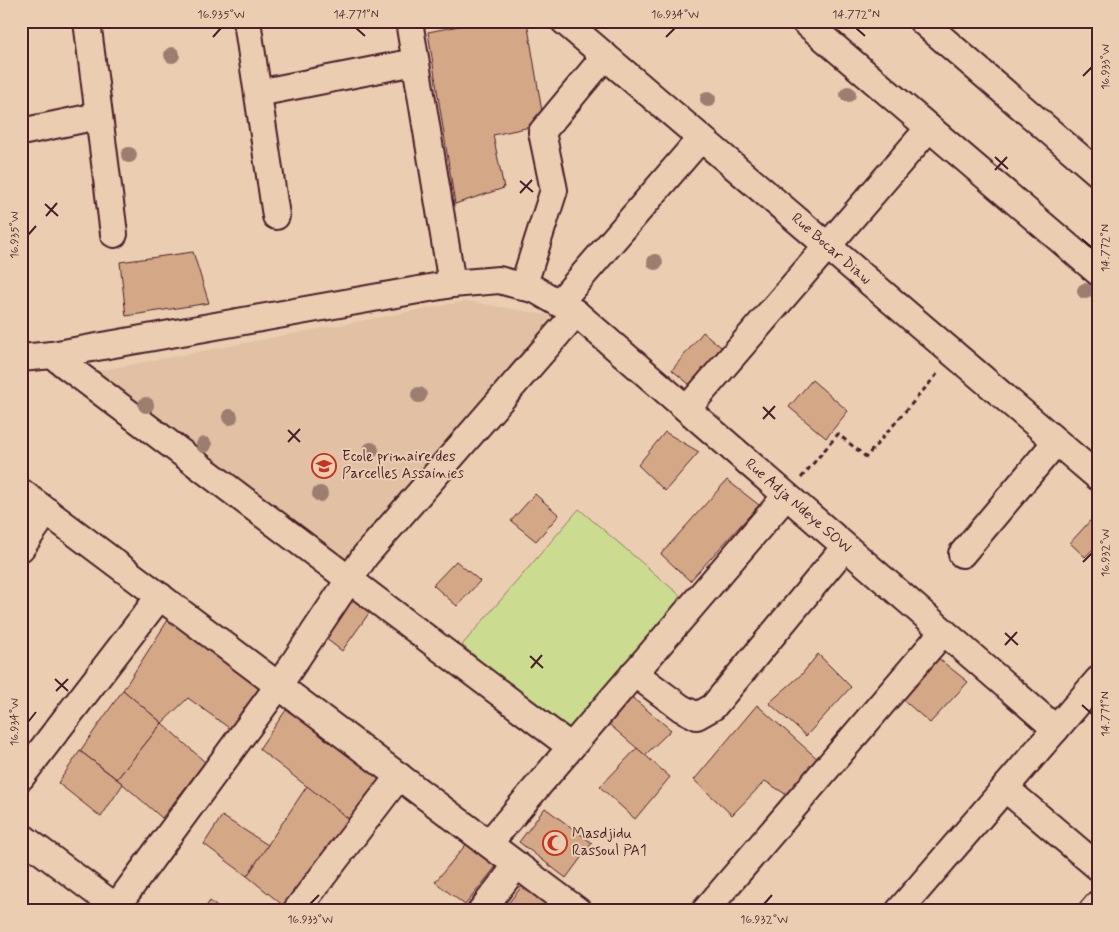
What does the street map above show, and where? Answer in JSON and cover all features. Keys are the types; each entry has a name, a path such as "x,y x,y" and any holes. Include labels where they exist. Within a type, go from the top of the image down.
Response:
{"street":[{"path":"88,21 98,116 114,234"},
{"path":"247,21 276,216"},
{"path":"409,21 452,284"},
{"name":"Rue Bocar Diaw","path":"564,21 1098,478"},
{"path":"804,21 1098,272"},
{"path":"922,21 1098,173"},
{"path":"529,288 554,190 542,132 605,56"},
{"path":"258,94 415,62"},
{"path":"21,132 98,116"},
{"path":"687,409 929,128"},
{"path":"21,836 119,909 279,685 365,556 567,308 701,138"},
{"name":"Rue Adja Ndeye SOW","path":"21,358 52,355 452,284 499,280 529,288 567,308 687,409 1056,729"},
{"path":"52,355 571,747"},
{"path":"962,554 1056,442"},
{"path":"21,492 578,911"},
{"path":"489,843 786,496"},
{"path":"21,548 47,512"},
{"path":"634,673 681,708 697,716 713,707 845,548"},
{"path":"21,777 160,596"},
{"path":"705,911 943,632"},
{"path":"900,911 1098,680"},
{"path":"296,911 399,776"},
{"path":"1005,788 1098,867"},
{"path":"481,911 517,865"},
{"path":"1092,911 1098,904"}],"path":[{"path":"786,496 838,434 866,457 954,354"}],"shaded area":[{"name":"Ecole primaire des Parcelles Assainies","path":"466,301 559,317 344,560 97,371"}],"green space":[{"path":"579,509 682,597 565,733 462,645"}],"building":[{"path":"124,21 192,21 125,28"},
{"path":"485,21 527,21 544,124 493,135 504,188 455,204 428,32"},
{"path":"193,252 209,303 126,316 120,262"},
{"path":"703,332 726,351 695,389 672,370"},
{"path":"812,380 848,411 826,438 789,407"},
{"path":"665,432 699,452 665,491 638,465"},
{"path":"727,480 759,505 690,581 661,554"},
{"path":"535,494 559,515 536,541 511,521"},
{"path":"1098,512 1098,544 1085,557 1070,543"},
{"path":"456,561 480,581 457,606 433,585"},
{"path":"354,598 372,609 342,651 325,638"},
{"path":"168,620 266,687 236,733 188,698 162,723 123,690"},
{"path":"818,654 851,687 806,736 769,703 802,674"},
{"path":"934,655 968,682 930,723 900,697"},
{"path":"123,690 162,723 117,779 80,751"},
{"path":"628,694 671,730 645,755 604,720"},
{"path":"757,705 820,761 790,797 765,781 732,815 694,780"},
{"path":"286,710 384,774 350,820 259,749"},
{"path":"162,723 205,762 162,818 117,779"},
{"path":"637,748 670,777 635,819 600,787"},
{"path":"80,751 123,784 101,817 58,783"},
{"path":"307,786 350,820 285,907 247,876"},
{"name":"Masdjidu Rassoul PA1","path":"545,808 592,843 566,878 519,842"},
{"path":"222,816 268,845 247,876 204,844"},
{"path":"468,842 498,864 465,905 435,882"},
{"path":"523,885 553,907 550,911 502,911"},
{"path":"210,901 222,911 203,911"}],"place":[{"name":"Ecole primaire des Parcelles Assainies","path":"324,466"},
{"name":"Masdjidu Rassoul PA1","path":"555,843"}]}
